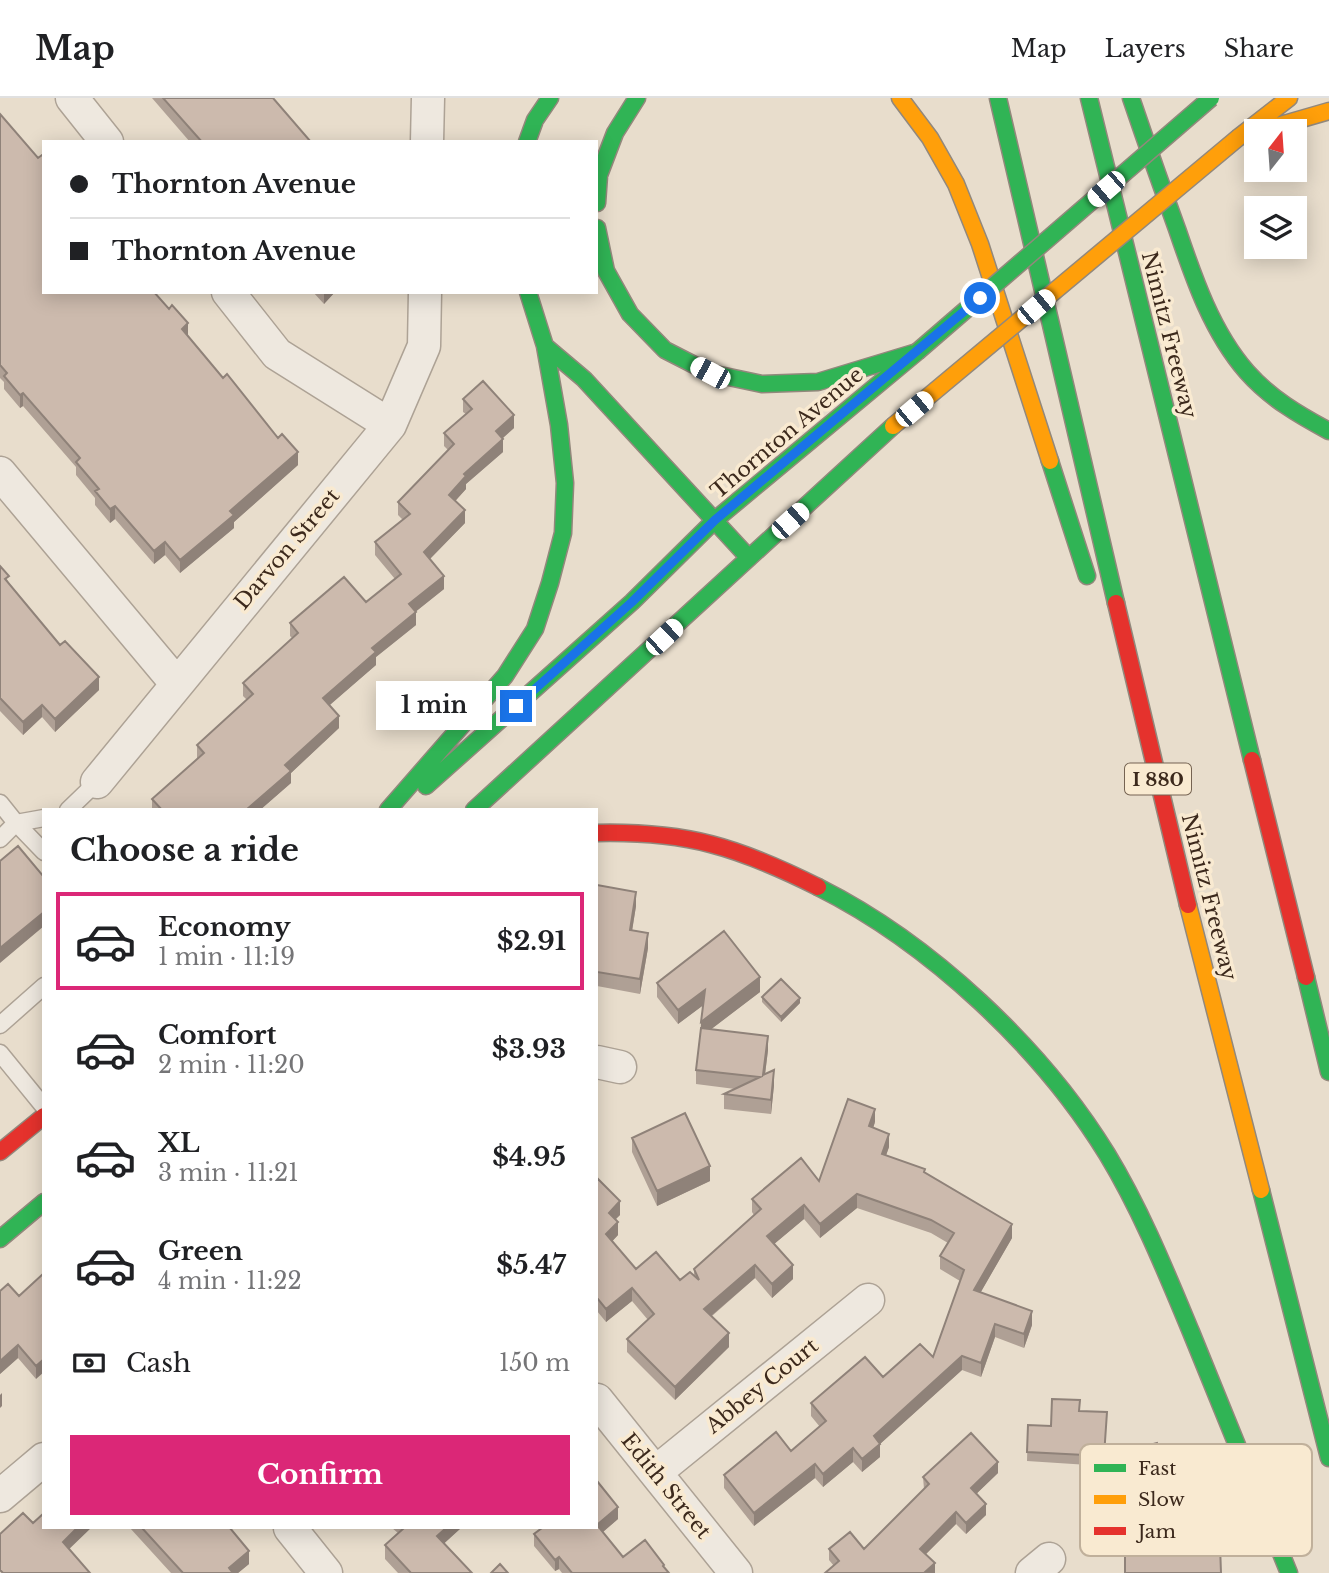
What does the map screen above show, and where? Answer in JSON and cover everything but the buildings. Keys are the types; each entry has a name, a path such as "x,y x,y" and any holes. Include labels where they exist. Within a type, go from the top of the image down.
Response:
{"main road":[{"path":"528,140 534,120 550,98"},
{"path":"598,189 599,175 615,133 638,98"},
{"path":"900,98 930,138 956,184 980,244 1093,596"},
{"name":"Nimitz Freeway","path":"998,98 1173,844 1329,1458"},
{"name":"Nimitz Freeway","path":"1089,98 1329,1072"},
{"path":"1131,98 1203,301 1225,343 1255,382 1300,418 1329,431"},
{"name":"Thornton Avenue","path":"401,808 632,602 715,520 917,352 1212,98"},
{"path":"476,808 893,426 1289,98"},
{"path":"1302,119 1329,111"},
{"path":"1240,136 1244,135"},
{"path":"598,233 606,271 630,314 665,350 710,373 762,384 818,382 917,352"},
{"path":"390,808 505,677 535,629 550,583 563,533 565,483 559,425 545,346 529,294"},
{"path":"545,346 584,379 749,558"},
{"path":"1110,648 1173,844"},
{"path":"598,833 644,832 701,841 764,860 828,890 889,927 940,965 993,1011 1040,1063 1108,1155 1146,1226 1236,1444"},
{"path":"0,1152 42,1118"},
{"path":"0,1238 42,1204"},
{"path":"1282,1556 1289,1573"}],"street":[{"path":"72,98 105,140"},
{"path":"427,140 428,98"},
{"path":"230,294 277,354 390,425"},
{"name":"Darvon Street","path":"97,782 390,425 424,346 425,294"},
{"path":"0,473 176,683"},
{"name":"Abbey Court","path":"656,1472 868,1300"},
{"name":"Edith Street","path":"598,1400 736,1573"},
{"path":"0,1496 42,1461"},
{"path":"291,1529 326,1573"}],"lane":[{"path":"70,808 97,782"},
{"path":"0,803 42,850"},
{"path":"0,839 16,823 42,818"},
{"path":"0,1024 42,988"},
{"path":"0,1053 42,1105"}],"traffic: fast":[{"path":"528,140 535,120 550,98"},
{"path":"598,189 599,175 615,133 637,98"},
{"path":"998,98 1116,603"},
{"path":"1089,98 1252,760"},
{"path":"1131,98 1197,286 1224,340 1247,372 1265,390 1329,431"},
{"path":"917,352 1211,98"},
{"path":"598,233 606,271 630,314 665,350 710,373 762,384 818,382 917,352"},
{"path":"390,808 505,676 535,629 550,583 563,533 565,483 559,425 545,346 529,294"},
{"path":"545,346 584,379 749,558"},
{"path":"426,786 632,602 715,520 917,352"},
{"path":"476,808 893,426"},
{"path":"1050,461 1087,576"},
{"path":"818,887 860,910 942,968 1017,1038 1081,1114 1131,1197 1191,1332 1237,1444"},
{"path":"1306,977 1329,1072"},
{"path":"1261,1190 1329,1458"},
{"path":"0,1239 42,1204"},
{"path":"1282,1556 1289,1573"}],"traffic: slow":[{"path":"900,98 930,138 956,184 980,244 1050,461"},
{"path":"1239,137 1289,98"},
{"path":"1301,119 1329,111"},
{"path":"893,426 1239,137"},
{"path":"1188,905 1261,1190"}],"traffic: jam":[{"path":"1116,603 1188,905"},
{"path":"1252,760 1306,977"},
{"path":"598,833 658,835 711,844 762,861 818,887"},
{"path":"0,1152 42,1118"}],"route":[{"path":"516,706 632,602 715,520 980,298"}]}
